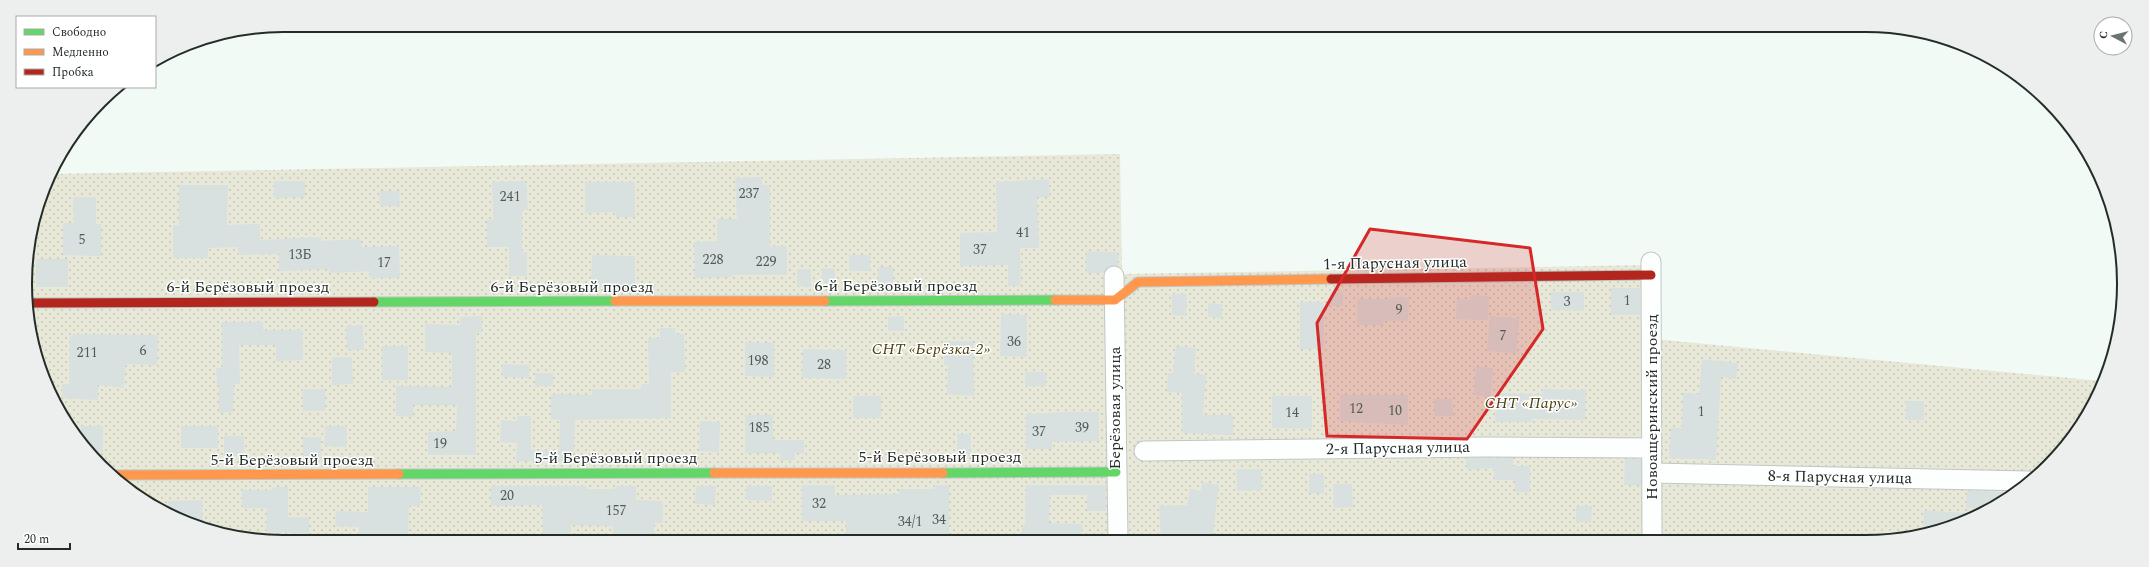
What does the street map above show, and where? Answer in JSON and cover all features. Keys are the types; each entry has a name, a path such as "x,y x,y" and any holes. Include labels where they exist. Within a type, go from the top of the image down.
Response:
{"street":[{"name":"1-я Парусная улица","path":"1115,300 1138,282 1651,268"},
{"name":"Новоащеринский проезд","path":"1651,268 1652,535"},
{"name":"Берёзовая улица","path":"1114,276 1118,535"},
{"name":"6-й Берёзовый проезд","path":"33,303 1115,300"},
{"name":"2-я Парусная улица","path":"1144,451 1479,447 1652,448"},
{"name":"5-й Берёзовый проезд","path":"120,475 1116,472"},
{"name":"8-я Парусная улица","path":"1652,473 2022,481"}],"highlighted area":[{"path":"1370,229 1530,248 1543,329 1467,439 1327,436 1317,323"}],"green space":[{"name":"СНТ «Берёзка-2»","path":"1120,154 1122,274 1651,265 1653,339 2098,381 2075,423 2065,437 2031,473 2019,483 2005,493 1962,516 1931,526 1898,533 1866,535 284,535 251,533 218,526 187,516 144,493 130,483 94,449 84,437 58,395 45,364 37,333 34,316 32,284 34,251 37,234 45,203 57,174"}],"building":[{"path":"762,177 762,185 770,185 770,246 787,246 787,275 732,275 732,277 695,278 694,242 717,241 717,219 737,219 735,178"},
{"path":"1049,179 1050,197 1037,197 1039,248 1020,248 1021,286 1008,286 1008,265 960,266 960,233 997,232 996,182"},
{"path":"274,181 305,181 305,197 274,198"},
{"path":"526,181 528,210 522,210 522,252 527,252 527,276 509,276 509,247 487,247 487,220 493,220 492,182"},
{"path":"585,182 635,182 635,217 616,217 616,212 585,213"},
{"path":"179,185 228,185 227,225 260,224 260,240 321,237 321,241 361,239 362,247 399,246 400,278 370,278 370,271 329,273 329,269 279,271 279,254 238,255 238,247 208,248 208,258 173,258 173,225 179,225"},
{"path":"379,191 399,191 400,206 380,206"},
{"path":"73,197 96,197 96,224 101,224 101,256 63,255 63,223 74,223"},
{"path":"1086,251 1118,252 1118,266 1109,266 1104,273 1086,273"},
{"path":"592,255 635,256 635,288 591,287"},
{"path":"849,255 870,255 870,271 849,271"},
{"path":"36,259 68,259 68,287 36,287"},
{"path":"878,267 893,267 893,287 878,287"},
{"path":"822,268 835,269 835,282 821,282"},
{"path":"797,269 811,269 811,287 797,286"},
{"path":"1611,288 1640,288 1640,315 1611,315"},
{"path":"1330,292 1343,292 1343,306 1330,306"},
{"path":"1551,292 1584,292 1584,311 1551,310"},
{"path":"1172,294 1187,294 1186,316 1172,315"},
{"path":"1471,295 1489,296 1488,320 1456,319 1457,299 1470,300"},
{"path":"1390,297 1409,298 1408,321 1383,321 1383,325 1357,325 1357,299 1390,299"},
{"path":"1300,302 1324,302 1324,349 1300,349"},
{"path":"1208,303 1222,304 1222,318 1208,317"},
{"path":"1001,314 1027,315 1027,357 1000,356"},
{"path":"482,316 482,332 476,332 476,455 428,455 428,432 456,431 457,405 413,405 413,417 396,416 396,386 452,387 452,353 425,352 425,324 460,325 460,317"},
{"path":"904,316 904,331 888,331 888,317"},
{"path":"1490,316 1519,318 1516,353 1487,351"},
{"path":"222,322 263,322 263,330 302,330 303,360 276,361 276,345 239,345 240,384 234,384 233,412 219,413 219,384 217,384 216,368 222,368"},
{"path":"363,325 364,350 347,350 346,326"},
{"path":"660,328 675,328 676,334 684,334 685,372 671,372 671,418 575,420 573,461 516,461 517,443 500,442 501,420 517,421 517,416 531,416 531,450 559,451 560,420 551,419 551,394 592,395 592,389 641,389 641,384 649,384 648,338 660,338"},
{"path":"70,334 158,335 157,365 126,364 124,388 98,385 98,400 62,398 62,384 69,384"},
{"path":"944,341 973,341 974,396 947,394 948,365 944,365"},
{"path":"745,342 774,343 774,377 745,376"},
{"path":"382,346 408,346 408,380 382,380"},
{"path":"1176,346 1196,348 1194,374 1206,375 1203,415 1233,415 1233,435 1182,433 1182,393 1167,392 1168,373 1173,373"},
{"path":"803,349 846,350 846,379 802,378"},
{"path":"332,357 352,357 353,384 332,385"},
{"path":"1702,359 1738,363 1736,379 1721,377 1716,460 1669,458 1671,428 1682,428 1683,393 1699,394"},
{"path":"502,364 530,365 529,378 502,377"},
{"path":"1476,367 1493,368 1491,397 1474,395"},
{"path":"1025,372 1046,372 1046,386 1025,386"},
{"path":"535,373 553,373 553,386 535,386"},
{"path":"302,389 325,389 325,411 303,411"},
{"path":"1542,389 1586,390 1585,420 1532,419 1532,422 1495,422 1496,393 1542,394"},
{"path":"1340,395 1408,395 1408,425 1340,421"},
{"path":"853,396 881,396 881,418 853,418"},
{"path":"1272,396 1312,396 1312,429 1272,428"},
{"path":"1434,399 1452,399 1453,416 1435,416"},
{"path":"1906,401 1924,401 1924,420 1906,420"},
{"path":"1099,412 1099,441 1052,442 1052,449 1026,449 1026,414"},
{"path":"745,415 773,415 773,440 804,440 804,453 795,453 795,460 780,461 780,453 745,453"},
{"path":"700,421 720,422 719,452 699,451"},
{"path":"81,426 103,426 103,452 96,452 81,433"},
{"path":"181,426 218,426 218,448 181,448"},
{"path":"325,426 347,426 346,447 324,446"},
{"path":"957,434 971,434 970,456 957,456"},
{"path":"224,436 244,436 244,456 224,456"},
{"path":"303,437 321,437 321,461 303,461"},
{"path":"1466,458 1513,458 1513,466 1530,466 1530,492 1515,492 1515,480 1494,480 1494,468 1467,470"},
{"path":"1625,459 1641,459 1641,485 1624,485"},
{"path":"1236,469 1261,469 1262,490 1237,491"},
{"path":"1309,474 1324,474 1324,493 1309,493"},
{"path":"1202,482 1219,485 1213,535 1161,535 1159,506 1187,505 1190,489 1201,491"},
{"path":"1333,484 1352,484 1353,507 1334,508"},
{"path":"802,485 835,485 835,495 899,494 899,489 934,489 934,485 949,485 949,535 846,535 846,521 802,521"},
{"path":"1026,485 1106,485 1106,511 1087,511 1087,495 1050,495 1049,523 1082,524 1082,535 1022,535 1022,525 1025,525"},
{"path":"491,486 587,486 587,489 614,489 614,486 636,486 636,500 663,501 663,523 654,523 654,535 612,535 613,526 571,525 571,535 543,535 542,505 491,506"},
{"path":"696,486 716,486 715,505 695,504"},
{"path":"746,486 772,486 772,501 746,500"},
{"path":"274,487 288,487 288,517 309,517 309,534 266,532 267,508 242,508 242,490 274,490"},
{"path":"368,487 421,487 420,506 409,506 408,535 358,535 359,527 335,526 336,511 368,512"},
{"path":"1967,491 2007,492 1978,509 1966,508"},
{"path":"202,500 203,522 168,507 168,501"},
{"path":"1576,506 1592,506 1591,522 1576,522"},
{"path":"1924,510 1968,513 1946,522 1928,527 1923,526"}],"traffic: fast":[{"path":"825,301 1055,300"},
{"path":"374,302 615,301"},
{"path":"943,473 1116,472"},
{"path":"399,474 714,473"}],"traffic: slow":[{"path":"1055,300 1115,300 1138,282 1331,279"},
{"path":"615,301 825,301"},
{"path":"714,473 943,473"},
{"path":"120,475 399,474"}],"traffic: jam":[{"path":"1331,279 1651,275"},
{"path":"33,303 374,302"}],"park label":[{"name":"СНТ «Парус»","path":"1531,403"}]}
